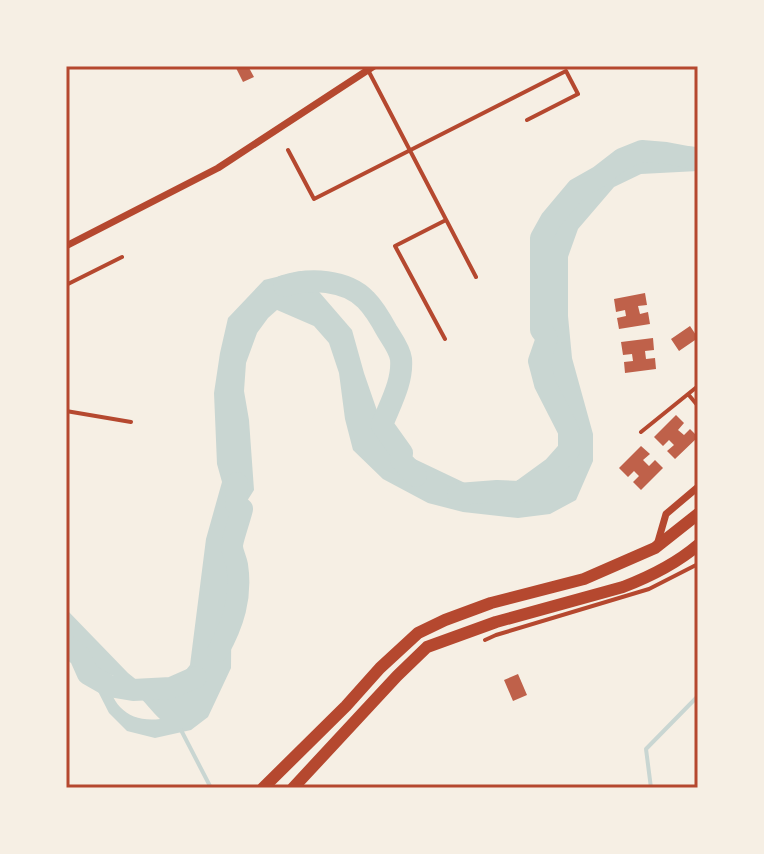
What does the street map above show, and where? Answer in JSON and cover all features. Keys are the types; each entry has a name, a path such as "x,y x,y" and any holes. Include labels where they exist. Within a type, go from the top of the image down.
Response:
{"main road":[{"path":"263,788 418,633 491,603 584,579 655,548 698,514"},
{"path":"293,788 427,647 496,622 623,587 644,579 698,545"}],"street":[{"path":"66,246 218,168 371,68"},
{"path":"655,548 666,514 698,487"}],"lane":[{"path":"371,68 409,151 476,277"},
{"path":"288,150 314,199 566,71 578,94 527,120"},
{"path":"445,339 395,246 446,220"},
{"path":"66,285 122,257"},
{"path":"641,432 698,386"},
{"path":"688,394 698,406"},
{"path":"66,411 131,422"},
{"path":"485,640 649,589 698,564"}],"shaded area":[{"path":"698,147 698,171 641,174 614,187 578,229 568,257 572,358 593,434 593,461 576,500 550,514 518,518 463,512 428,503 383,479 353,450 339,373 329,343 314,326 277,310 268,318 257,333 246,363 244,391 254,490 242,509 232,544 231,668 208,717 191,730 155,738 127,731 109,713 80,656 66,639 66,609 128,673 149,690 172,688 190,665 206,539 222,482 217,464 214,393 228,318 264,280 301,271 352,330 382,425 402,453 486,493 520,492 543,487 569,450 569,431 550,367 542,307 541,238 551,220 590,175 622,159 663,148","holes":["108,674 130,687 160,719 139,718 123,710 112,695"]}],"building":[{"path":"235,66 248,66 254,77 243,82"},
{"path":"645,293 647,305 638,306 640,314 648,312 650,324 619,329 617,318 626,316 625,310 616,312 614,299"},
{"path":"690,326 698,338 679,351 671,339"},
{"path":"653,338 654,350 645,351 646,359 655,358 656,369 625,373 624,362 633,361 632,354 623,355 621,342"},
{"path":"676,415 684,423 678,430 684,435 690,429 698,437 675,459 667,451 674,445 669,440 663,446 654,437"},
{"path":"641,446 650,454 643,460 649,466 655,460 663,468 641,490 633,482 639,476 634,471 628,477 619,468"},
{"path":"518,674 527,695 513,701 504,680"}],"waterway":[{"path":"458,494 520,492 553,468 569,450 569,431 545,384 539,361 547,338 541,330 541,238 551,220 577,189 622,159 642,151 698,159"},
{"path":"284,286 316,281 338,284 358,293 375,311 401,359 398,384 382,425 402,453 401,460 416,476"},
{"path":"218,651 228,631 237,599 237,565 232,546 242,509 236,504 237,483"},
{"path":"66,645 80,656 88,674 109,686 133,690 171,688 196,677"},
{"path":"651,788 646,749 698,696"},
{"path":"181,730 211,788"}]}
